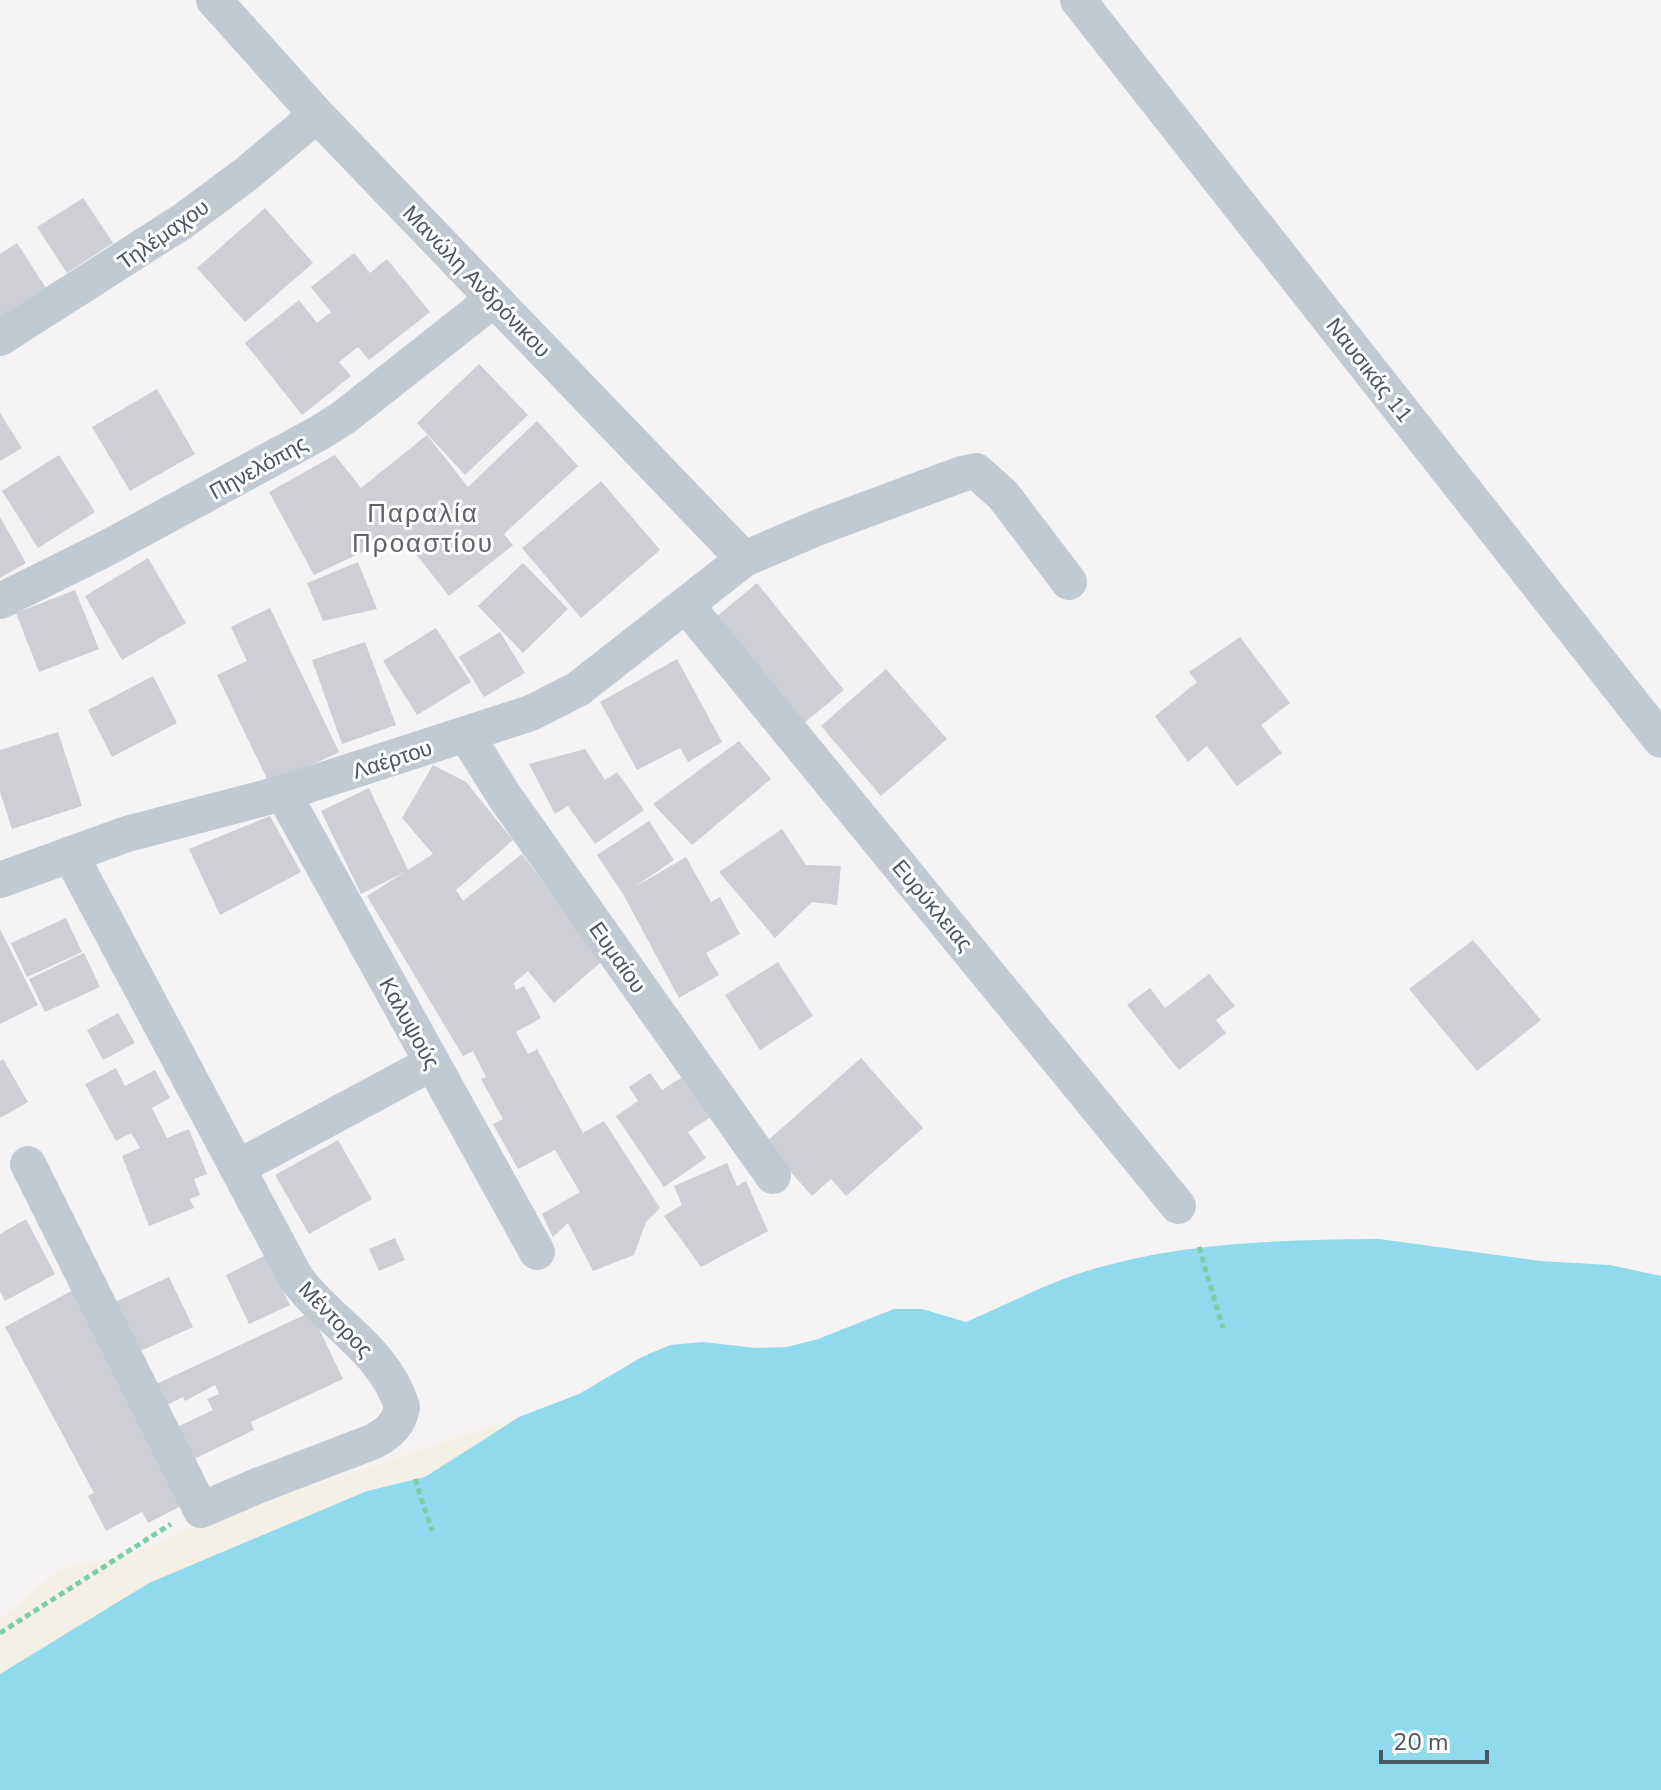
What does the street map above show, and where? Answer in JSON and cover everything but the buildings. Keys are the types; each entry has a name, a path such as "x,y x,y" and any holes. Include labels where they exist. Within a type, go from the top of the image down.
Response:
{"street":[{"name":"Μανώλη Ανδρόνικου","path":"214,0 317,115 744,559"},
{"name":"Ναυσικάς 11","path":"1078,0 1661,740"},
{"name":"Τηλέμαχου","path":"0,338 183,221 317,115"},
{"name":"Πηνελόπης","path":"0,601 107,548 319,433 494,299"},
{"name":"Λαέρτου","path":"0,880 127,834 283,793 531,713 578,689 744,559 819,527 976,471 1003,495 1069,582"},
{"name":"Ευρύκλειας","path":"686,605 1178,1206"},
{"name":"Ευμαίου","path":"466,735 514,809 773,1176"},
{"name":"Καλυψούς","path":"283,793 537,1252"},
{"name":"Μέντορος","path":"70,854 296,1278 310,1297 346,1328 379,1364 398,1396 401,1411 395,1425 382,1438 201,1510"},
{"path":"237,1168 432,1063"},
{"path":"28,1164 201,1510"}],"path":[{"path":"1199,1247 1223,1328"},
{"path":"415,1479 432,1531"},
{"path":"0,1633 170,1525 201,1510"}],"sand":[{"path":"519,1417 425,1477 367,1491 149,1583 0,1674 0,1619 60,1569 137,1552 206,1521"}],"water":[{"path":"1379,1239 1540,1261 1610,1265 1661,1276 1661,1790 0,1790 0,1674 149,1583 367,1491 425,1477 519,1417 579,1394 642,1357 670,1345 703,1342 756,1348 787,1347 818,1339 894,1309 922,1309 966,1322 1066,1278 1142,1257 1260,1242"}],"district":[{"name":"Παραλία Προαστίου","path":"423,528"}]}
